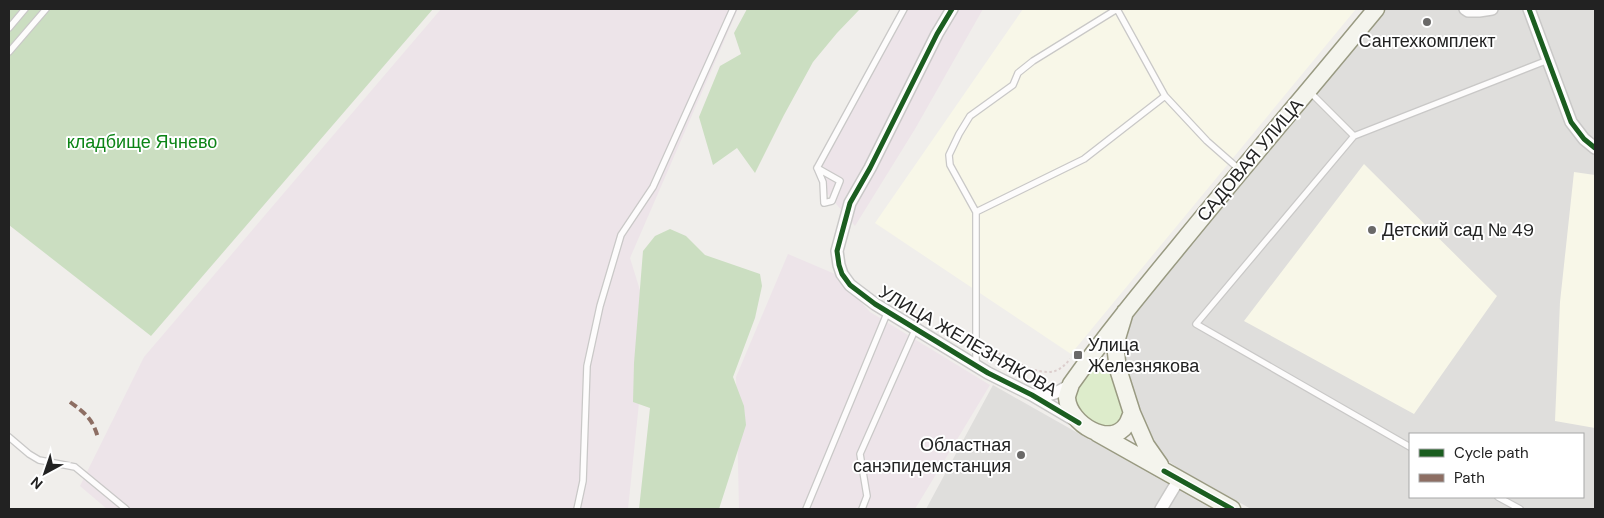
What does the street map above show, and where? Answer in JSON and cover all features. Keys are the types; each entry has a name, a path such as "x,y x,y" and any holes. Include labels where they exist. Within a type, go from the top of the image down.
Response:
{"main road":[{"name":"САДОВАЯ УЛИЦА","path":"1078,362 1125,312 1240,170 1376,9"},
{"path":"1125,312 1115,345 1118,369 1132,413 1146,445 1164,471"},
{"path":"1118,369 1104,361 1078,362 1067,397 1070,410 1079,423 1232,509"},
{"path":"1095,432 1109,434 1119,431 1127,424 1132,413"}],"street":[{"name":"УЛИЦА ЖЕЛЕЗНЯКОВА","path":"952,9 936,34 870,168 850,203 837,251 838,265 850,285 915,330 1079,423"},
{"path":"1465,9 1468,11 1479,11 1492,9"},
{"path":"1529,9 1571,122 1584,139 1595,148"},
{"name":"УЛИЦА ЖЕЛЕЗНЯКОВА","path":"1032,395 1046,395 1059,392 1071,384"},
{"path":"1161,509 1179,479"}],"lane":[{"path":"9,28 25,9"},
{"path":"9,52 46,9"},
{"path":"577,509 583,481 587,366 600,306 621,235 654,187 733,9"},
{"path":"817,168 904,9"},
{"path":"976,366 976,212 950,165 949,155 970,116 1013,84 1018,74 1033,61 1117,9 1165,96 1207,141 1240,170"},
{"path":"1409,446 1196,324 1354,136 1548,60"},
{"path":"1309,90 1354,136"},
{"path":"976,212 1084,159 1165,96"},
{"path":"817,168 840,181 832,201 824,203 823,182 817,168"},
{"path":"806,509 888,312"},
{"path":"862,509 867,496 860,454 915,330"},
{"path":"9,437 39,460 75,467 126,509"},
{"path":"1500,498 1520,509"}],"path":[{"path":"986,346 1037,372 1054,371 1066,364 1078,362"}],"shaded area":[{"path":"441,9 738,9 630,258 648,316 628,509 107,509 80,486 144,357"},
{"path":"902,9 983,9 915,129 855,226 826,192 816,165"},
{"path":"1023,9 1356,9 1071,354 875,223"},
{"path":"1381,9 1595,9 1595,509 1251,509 1178,468 1154,451 1124,377 1122,342 1129,314"},
{"name":"Детский сад № 49","path":"1364,164 1497,296 1414,414 1244,321"},
{"path":"1574,172 1595,175 1595,428 1555,421 1560,302"},
{"path":"788,254 835,274 870,312 990,385 915,509 739,509 736,377"},
{"path":"993,385 1212,509 926,509"}],"green space":[{"name":"кладбище Ячнево","path":"9,9 433,9 151,336 9,225"},
{"path":"747,9 860,9 813,62 755,173 737,148 713,165 699,117 720,66 741,54 734,33"},
{"path":"670,229 686,236 705,255 760,274 762,286 755,318 733,377 744,406 746,425 719,509 639,509 650,408 633,402 634,363 643,251 655,236"},
{"path":"1096,366 1103,366 1111,372 1125,413 1119,422 1111,426 1103,427 1086,420 1079,413 1075,405 1074,394 1077,387 1086,373"}],"marked path":[{"path":"70,402 88,417 94,426 98,438"}],"cycle path":[{"path":"952,9 937,34 870,168 850,203 837,251 839,265 842,274 850,285 875,304 988,373 1032,395 1079,423"},
{"path":"1529,9 1571,122 1584,139 1595,148"},
{"path":"1164,471 1232,509"}],"place":[{"name":"Сантехкомплект","path":"1427,22"},
{"name":"Детский сад № 49","path":"1372,230"},
{"name":"Улица Железнякова","path":"1078,355"},
{"name":"Областная санэпидемстанция","path":"1021,455"}]}
